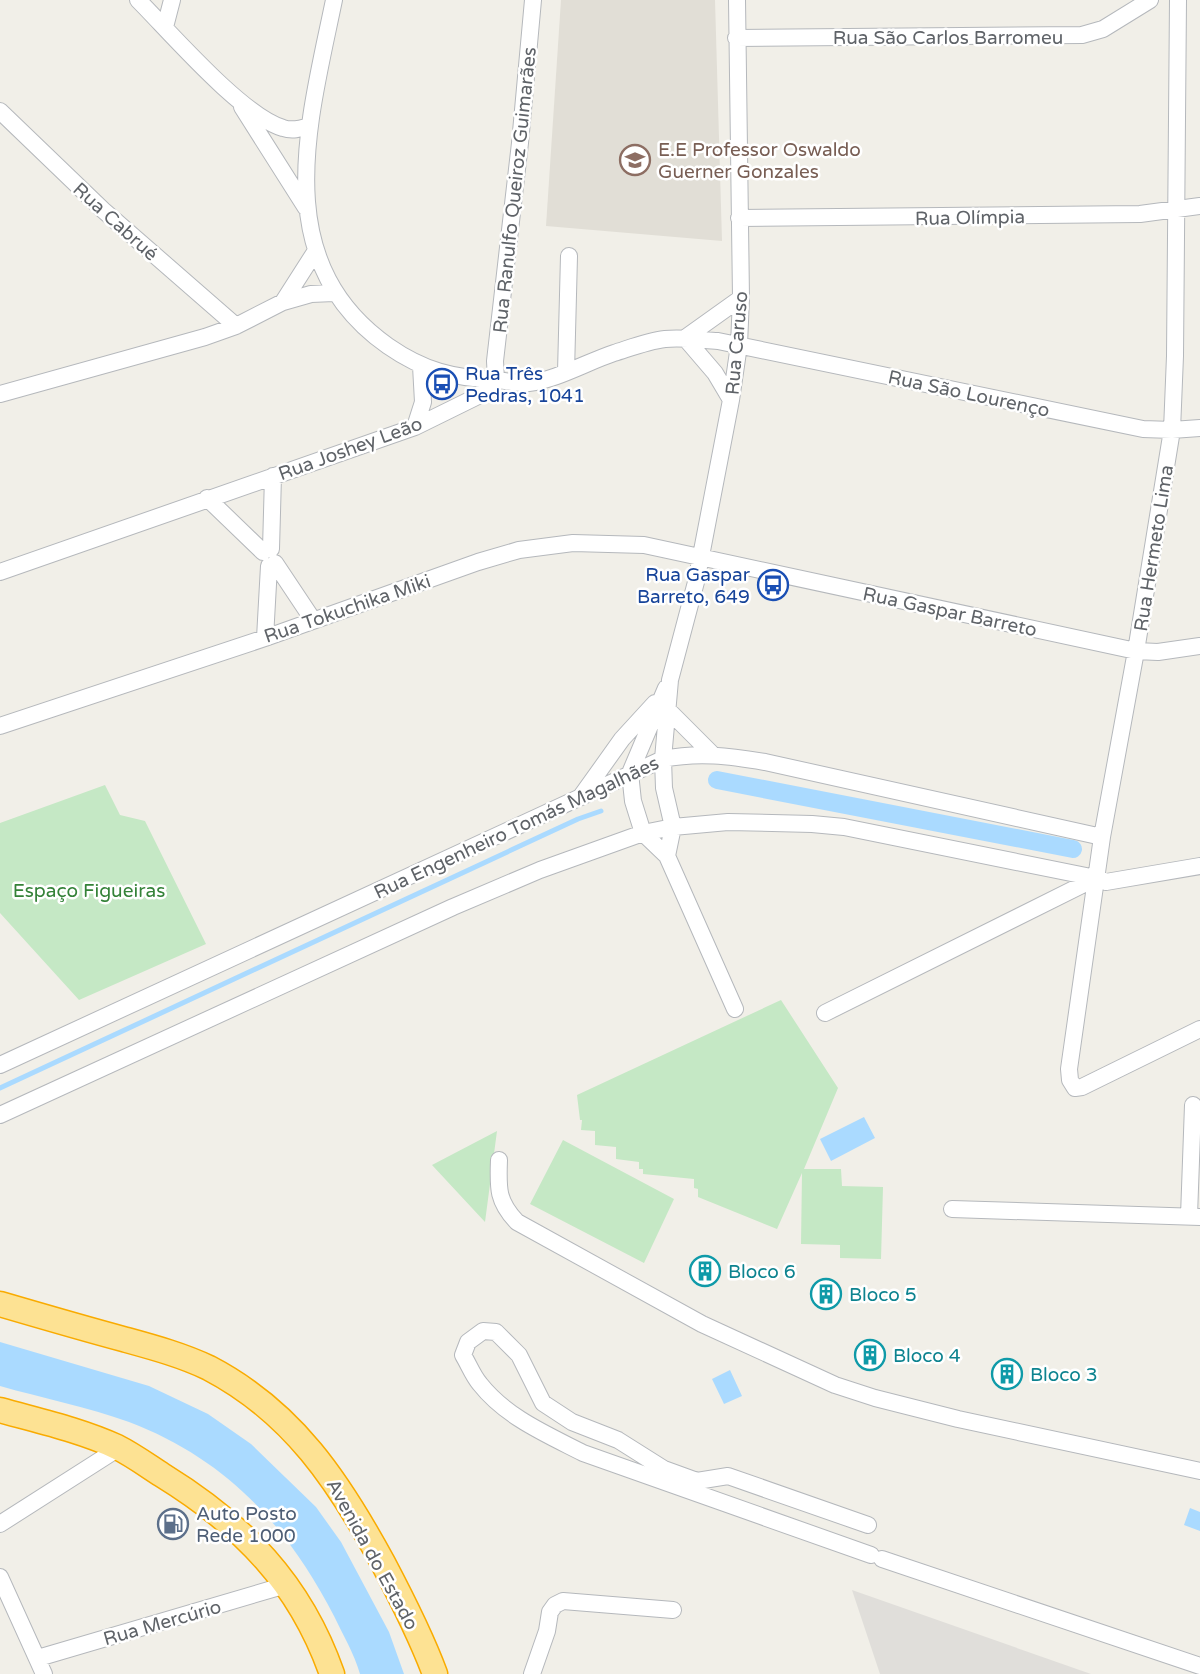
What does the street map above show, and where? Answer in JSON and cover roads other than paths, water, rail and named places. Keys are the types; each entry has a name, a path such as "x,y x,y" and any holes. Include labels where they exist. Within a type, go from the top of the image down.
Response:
{"highway":[{"name":"Avenida do Estado","path":"0,1304 166,1352 208,1368 253,1396 288,1424 325,1466 360,1520 412,1619 435,1674"},
{"path":"0,1410 87,1435 119,1448 199,1498 233,1525 266,1558 299,1603 332,1674"}],"street":[{"path":"138,0 239,101 282,128 309,126"},
{"path":"164,27 172,0"},
{"path":"334,0 309,126 306,208 315,252 334,293 372,335 421,366 462,378 529,383 664,339 685,338 739,345"},
{"name":"Rua Ranulfo Queiroz Guimarães","path":"496,380 495,361 533,0"},
{"name":"Rua Caruso","path":"630,778 664,704 701,556 739,345 741,298 737,0"},
{"name":"Rua São Carlos Barromeu","path":"736,38 1082,36 1104,29 1150,0"},
{"name":"Rua Hermeto Lima","path":"1178,0 1172,430 1102,837 1069,1069 1070,1080 1075,1088 1082,1087 1200,1029"},
{"path":"239,101 306,208"},
{"name":"Rua Cabrué","path":"0,111 103,211 236,326"},
{"name":"Rua Olímpia","path":"739,218 1140,214 1200,206"},
{"path":"283,302 315,252"},
{"path":"566,372 569,256"},
{"path":"0,394 205,337 236,326 283,302 311,294 334,293"},
{"path":"685,338 741,298"},
{"path":"685,338 715,373 731,400"},
{"name":"Rua São Lourenço","path":"739,345 1143,429 1200,428"},
{"path":"415,427 423,402 421,366"},
{"name":"Rua Joshey Leão","path":"0,572 415,427 478,396 496,380"},
{"path":"265,638 273,476"},
{"path":"207,498 269,557 313,620"},
{"name":"Rua Tokuchika Miki","path":"0,726 265,638 478,562 547,545 602,542 644,545 701,556"},
{"name":"Rua Gaspar Barreto","path":"701,556 1136,651 1158,652 1200,646"},
{"path":"581,797 622,739 664,704 711,753"},
{"name":"Rua Caruso","path":"664,704 663,767 671,821"},
{"name":"Rua Engenheiro Tomás Magalhães","path":"0,1065 581,797 663,767 688,754 711,753 765,762 1102,837"},
{"path":"630,778 642,828 667,856 735,1009"},
{"path":"667,856 671,821"},
{"path":"0,1115 453,907 642,828 671,821 777,822 844,827 1106,882 1200,866"},
{"path":"825,1013 1096,878"},
{"path":"952,1209 1194,1216 1193,1105"},
{"path":"499,1160 498,1184 501,1199 506,1210 517,1222 702,1324 810,1376 875,1398 958,1419 1200,1471"},
{"path":"868,1525 728,1476 697,1481 664,1469 618,1440 572,1422 543,1403 519,1355 496,1332 483,1331 468,1342 463,1355 479,1383 507,1412 583,1453 876,1557 1200,1666"},
{"path":"0,1524 119,1448"},
{"path":"0,1577 44,1674"},
{"name":"Rua Mercúrio","path":"38,1658 286,1586"},
{"path":"532,1674 547,1631 550,1612 555,1605 564,1601 673,1610"}],"water":[{"path":"864,1117 875,1138 831,1161 820,1139"},
{"path":"0,1342 149,1386 208,1414 251,1444 316,1507 341,1542 389,1632 404,1674 360,1674 352,1651 334,1616 296,1552 274,1524 224,1476 164,1437 129,1422 0,1386"},
{"path":"730,1370 742,1396 724,1404 712,1379"},
{"path":"1190,1508 1200,1512 1200,1531 1184,1525"}],"waterway":[{"path":"717,780 1073,849"},
{"path":"0,1088 578,819 601,811"}],"place":[{"name":"E.E Professor Oswaldo Guerner Gonzales","path":"635,160"},
{"name":"Rua Três Pedras, 1041","path":"442,384"},
{"name":"Rua Gaspar Barreto, 649","path":"773,585"},
{"name":"Bloco 6","path":"705,1271"},
{"name":"Bloco 5","path":"826,1294"},
{"name":"Bloco 4","path":"870,1355"},
{"name":"Bloco 3","path":"1007,1374"},
{"name":"Auto Posto Rede 1000","path":"173,1524"}],"park label":[{"name":"Espaço Figueiras","path":"89,890"}]}
